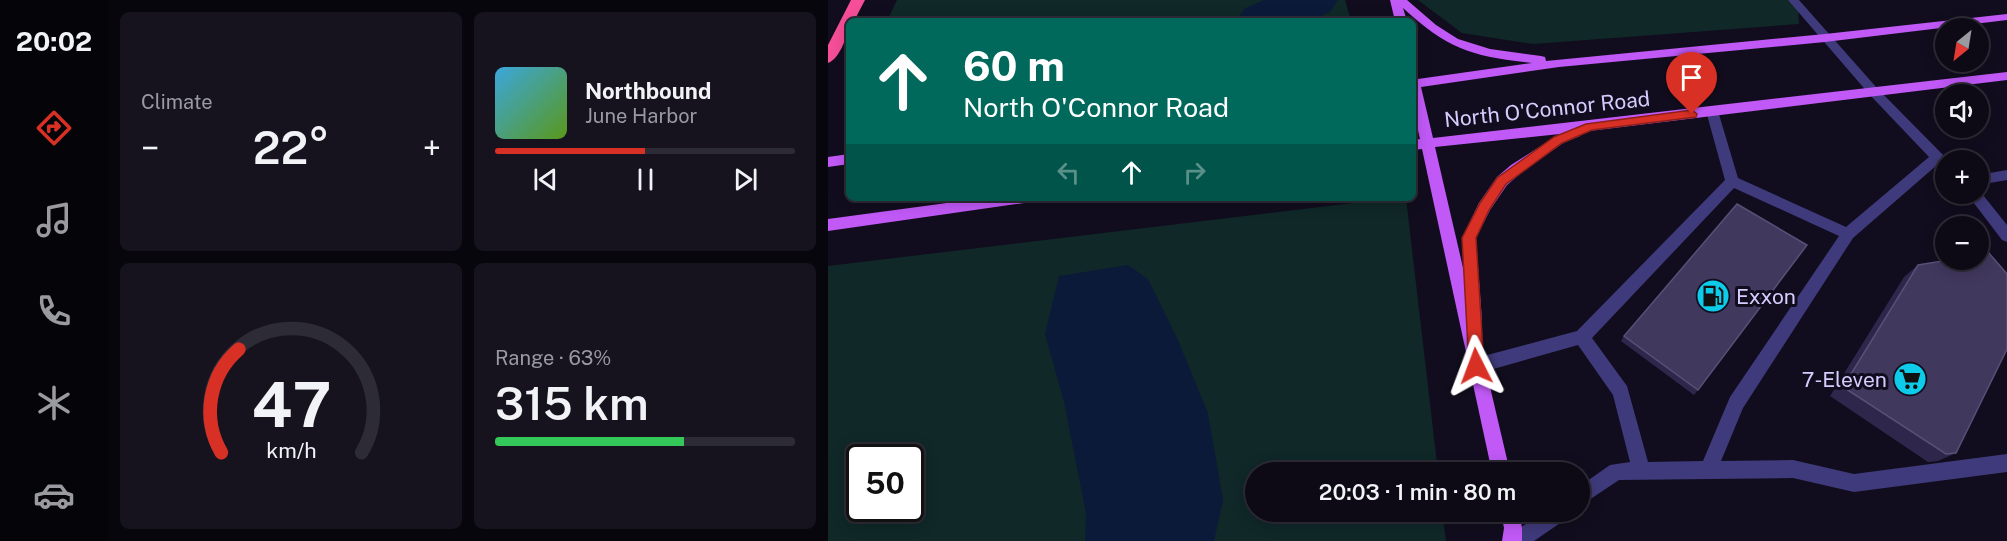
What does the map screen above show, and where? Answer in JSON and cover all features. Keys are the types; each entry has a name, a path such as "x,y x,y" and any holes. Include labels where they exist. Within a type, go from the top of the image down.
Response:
{"highway":[{"path":"849,18 858,0"},
{"path":"828,58 846,23"}],"main road":[{"path":"1395,0 1400,18"},
{"path":"1400,0 1442,36 1460,45 1498,55 1559,63"},
{"name":"North O'Connor Road","path":"1416,83 1559,63 1825,38 2007,17"},
{"name":"North O'Connor Road","path":"1420,144 2007,76"},
{"path":"1416,109 1420,144 1499,462"},
{"path":"1476,366 1469,238 1484,207 1502,181 1558,140 1590,126"},
{"path":"828,162 846,159"},
{"path":"828,225 1002,201"},
{"path":"1512,522 1512,541"}],"lane":[{"path":"1793,0 1873,92 1935,154"},
{"path":"1712,111 1732,181 1848,234"},
{"path":"1709,470 1736,403 1848,234 1935,166"},
{"path":"1989,178 2007,175"},
{"path":"1476,366 1581,337 1732,181"},
{"path":"1982,204 2007,236"},
{"path":"1581,337 1622,392 1641,471"},
{"path":"1590,490 1616,471 1793,469 1854,483 2007,464"},
{"path":"1518,541 1545,522"}],"green space":[{"path":"897,0 1345,0 1350,18 888,18"},
{"path":"1418,0 1791,0 1798,7 1799,24 1533,44 1462,33"},
{"path":"1370,201 1406,201 1437,462 1245,462 1245,522 1443,522 1446,541 828,541 828,266"}],"water":[{"path":"1128,265 1148,279 1177,338 1208,413 1223,500 1214,541 1085,541 1086,513 1064,402 1045,334 1059,276"}],"building":[{"name":"Exxon","path":"1737,204 1807,245 1698,390 1624,336"},
{"path":"1989,253 2007,274 2007,349 1956,453 1946,454 1843,387 1918,265 1935,262 1935,270 1989,270"}],"waterway":[{"path":"1271,18 1311,0"}],"place":[{"name":"Exxon","path":"1713,296"},
{"name":"7-Eleven","path":"1910,379"}],"route":[{"path":"1476,366 1469,238 1484,207 1502,181 1558,140 1590,126 1692,114"}]}
